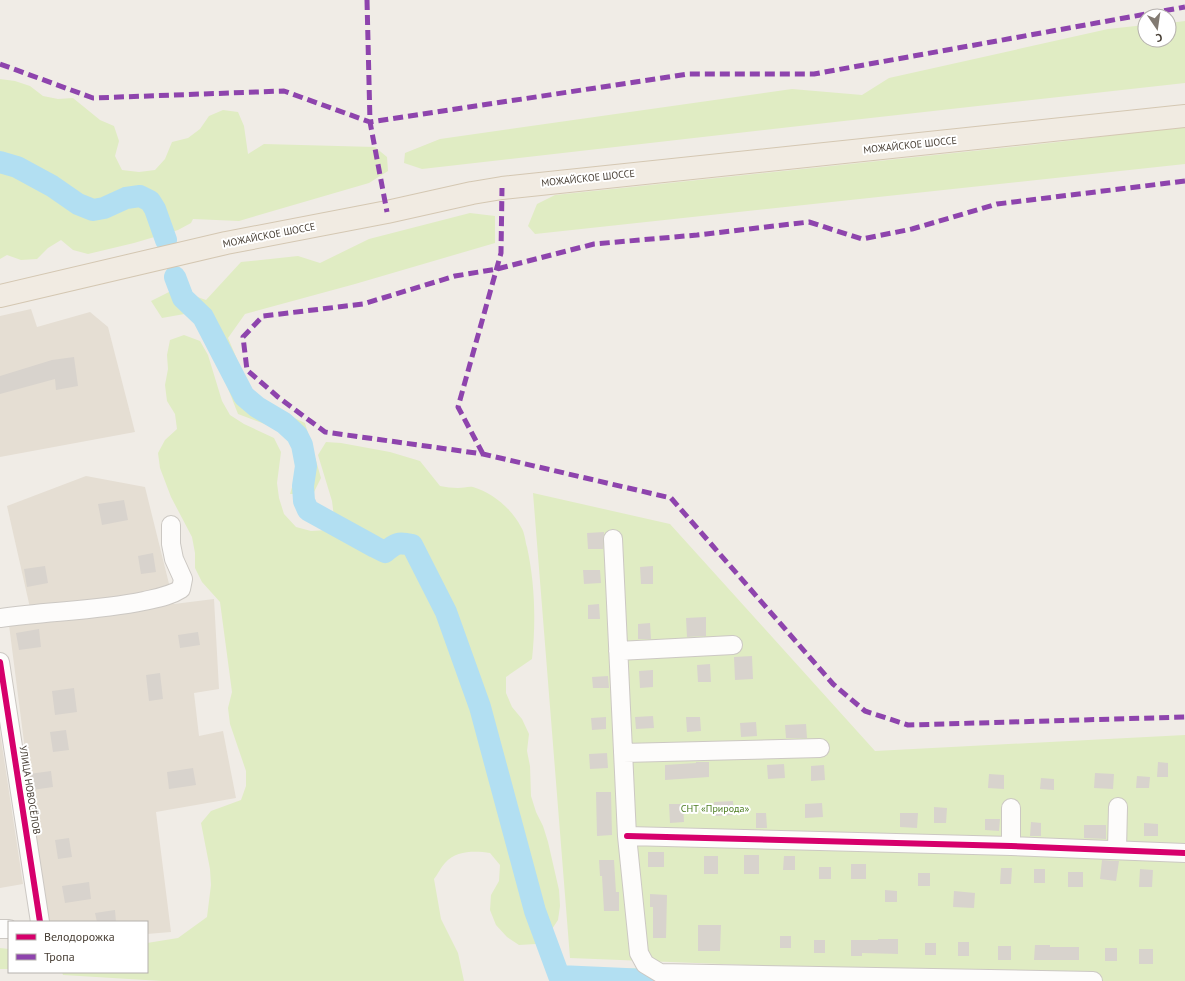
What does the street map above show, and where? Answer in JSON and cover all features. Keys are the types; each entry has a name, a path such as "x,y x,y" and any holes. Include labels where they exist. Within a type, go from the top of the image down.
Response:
{"main road":[{"name":"МОЖАЙСКОЕ ШОССЕ","path":"0,296 226,243 502,188 1185,116"}],"street":[{"path":"0,618 119,606 173,594 182,589 183,579 174,559 171,544 170,525"},
{"path":"613,539 627,836 639,953 645,964 660,973 1093,981"},
{"path":"618,652 733,645"},
{"name":"УЛИЦА НОВОСЁЛОВ","path":"0,662 40,921"},
{"path":"623,753 820,748"},
{"path":"1118,807 1118,850"},
{"path":"1011,808 1011,846"},
{"path":"627,836 1011,846 1185,853"}],"shaded area":[{"path":"31,309 37,327 90,312 108,327 135,432 0,457 0,316"},
{"path":"86,476 145,487 174,604 214,599 219,689 194,693 199,736 223,731 236,798 156,812 171,932 148,934 148,921 47,921 9,625 33,621 7,506"},
{"path":"0,732 23,884 0,888"}],"green space":[{"path":"1185,21 1185,83 422,169 404,163 405,153 440,139 792,89 862,95 889,78 1108,29 1137,26 1137,48 1177,48 1177,22"},
{"path":"0,79 15,81 30,86 43,96 58,99 73,98 100,120 114,126 119,141 115,156 122,170 139,172 155,170 165,159 172,142 188,138 200,129 209,116 223,110 238,112 244,126 248,154 264,144 375,147 387,157 388,171 369,183 239,221 193,219 191,223 178,230 134,243 88,254 73,250 61,240 48,248 37,259 21,260 7,255 0,259"},
{"path":"1185,126 1185,164 535,234 528,226 537,204 555,195 1058,142"},
{"path":"470,213 495,216 495,243 245,314 228,338 254,399 305,423 321,478 313,494 290,494 299,464 286,432 238,414 200,317 190,313 162,318 151,301 175,289 206,300 241,262 298,256 320,263 369,239"},
{"path":"184,335 200,341 208,355 222,401 230,415 244,424 274,438 281,452 277,483 279,498 284,514 296,527 311,531 327,530 334,517 332,501 318,455 326,442 341,443 390,452 420,461 440,486 456,488 473,487 488,493 501,502 517,520 525,537 530,561 533,589 534,631 532,659 506,677 506,693 512,707 522,719 529,734 527,751 530,766 531,796 548,842 559,890 560,906 558,920 548,935 536,944 519,945 507,937 496,925 490,910 491,895 499,881 500,865 490,853 466,852 450,859 434,879 441,919 458,953 464,981 162,981 63,975 62,973 148,973 148,943 178,938 207,917 211,885 210,869 201,823 211,811 241,800 246,786 246,771 230,724 228,708 232,692 220,602 202,582 195,568 195,553 192,537 171,497 160,468 158,453 165,440 177,429 175,414 167,401 165,385 168,369 167,355 170,340"},
{"name":"СНТ «Природа»","path":"533,493 670,524 875,751 1185,735 1185,981 898,981 616,968 842,969 570,958"},
{"path":"0,948 8,949 8,969 0,969"}],"building":[{"path":"74,357 78,386 56,390 55,379 0,394 0,376 52,360"},
{"path":"124,500 128,520 102,525 98,504"},
{"path":"604,532 603,549 588,549 587,533"},
{"path":"153,553 156,572 141,574 138,556"},
{"path":"45,566 48,583 27,587 24,569"},
{"path":"653,566 653,584 641,584 640,567"},
{"path":"583,570 600,570 601,583 584,584"},
{"path":"599,604 600,619 588,619 588,605"},
{"path":"706,617 706,636 687,637 686,618"},
{"path":"650,623 651,639 638,639 638,624"},
{"path":"39,629 41,647 19,650 16,633"},
{"path":"198,632 200,645 180,648 178,635"},
{"path":"752,656 753,679 735,680 734,657"},
{"path":"710,664 711,682 698,682 697,665"},
{"path":"653,670 653,687 640,688 639,671"},
{"path":"160,673 163,699 149,701 146,675"},
{"path":"608,676 609,688 593,688 592,677"},
{"path":"74,688 77,712 55,715 52,691"},
{"path":"653,716 654,728 636,729 635,717"},
{"path":"606,717 606,729 592,730 591,718"},
{"path":"686,717 700,717 701,731 687,732"},
{"path":"756,722 757,736 741,737 740,723"},
{"path":"806,724 807,738 786,738 785,725"},
{"path":"66,730 69,750 53,752 50,732"},
{"path":"607,753 608,768 590,769 589,754"},
{"path":"709,762 709,777 665,780 665,765"},
{"path":"1158,762 1168,763 1168,777 1157,777"},
{"path":"784,764 785,778 768,779 767,765"},
{"path":"824,765 825,780 811,781 811,766"},
{"path":"193,768 196,785 169,789 167,772"},
{"path":"51,771 53,787 32,790 29,774"},
{"path":"1095,773 1114,774 1113,789 1094,788"},
{"path":"989,774 1004,775 1004,789 988,788"},
{"path":"1137,776 1150,777 1149,788 1136,788"},
{"path":"1041,778 1054,779 1054,790 1040,789"},
{"path":"596,792 611,792 612,835 597,836"},
{"path":"733,801 734,815 715,816 714,802"},
{"path":"822,803 823,817 805,818 805,804"},
{"path":"669,804 683,804 684,822 670,823"},
{"path":"934,807 947,808 946,823 934,823"},
{"path":"756,813 766,813 767,828 756,828"},
{"path":"900,813 918,813 917,828 900,827"},
{"path":"985,819 1000,819 999,831 985,830"},
{"path":"1031,822 1041,823 1041,836 1030,836"},
{"path":"1144,823 1158,824 1158,836 1144,836"},
{"path":"1084,825 1106,825 1106,839 1084,838"},
{"path":"69,838 72,857 58,859 55,840"},
{"path":"648,852 664,852 664,867 648,867"},
{"path":"744,855 759,855 759,874 744,874"},
{"path":"704,856 718,856 718,874 704,874"},
{"path":"784,856 795,856 795,870 783,870"},
{"path":"599,860 614,860 616,892 619,892 619,911 604,911 602,876 600,876"},
{"path":"1102,860 1119,861 1116,881 1100,879"},
{"path":"851,864 866,864 866,879 851,879"},
{"path":"819,867 831,867 831,879 819,879"},
{"path":"1001,868 1012,868 1011,884 1000,884"},
{"path":"1034,869 1045,869 1045,883 1034,883"},
{"path":"1140,869 1153,870 1152,887 1139,887"},
{"path":"1068,872 1083,872 1083,887 1068,887"},
{"path":"918,873 930,873 930,886 918,886"},
{"path":"89,882 91,899 65,903 62,886"},
{"path":"885,890 897,891 897,902 885,902"},
{"path":"954,891 975,893 974,908 953,907"},
{"path":"650,894 667,895 666,938 653,938 653,907 650,907"},
{"path":"115,910 116,921 97,921 95,913"},
{"path":"698,925 721,925 720,951 698,951"},
{"path":"780,936 791,936 791,948 780,948"},
{"path":"898,939 898,954 862,953 862,956 851,956 851,940"},
{"path":"814,940 825,940 825,953 814,953"},
{"path":"958,942 969,942 969,956 958,956"},
{"path":"925,943 936,943 936,955 925,955"},
{"path":"1035,945 1050,945 1050,947 1079,947 1079,960 1034,960"},
{"path":"998,946 1011,946 1011,960 998,960"},
{"path":"1105,948 1117,948 1117,961 1105,961"},
{"path":"1139,949 1153,949 1153,964 1139,964"}],"waterway":[{"path":"0,162 17,167 52,186 78,204 93,210 104,208 126,198 140,196 150,201 155,209 166,240"},
{"path":"175,277 183,298 203,317 244,396 257,407 284,423 297,435 302,445 306,466 303,486 304,501 308,510 385,552 397,544 412,545 446,612 480,707 535,911 559,976 670,981"}],"marked path":[{"path":"367,0 370,122 387,212"},
{"path":"0,64 93,98 284,91 370,122 688,74 814,74 1185,7"},
{"path":"1185,181 997,204 912,229 862,239 809,222 697,235 594,244 497,269 455,276 363,304 263,316 243,337 247,370 278,397 325,432 483,454 671,498 833,684 865,711 908,725 1185,717"},
{"path":"483,454 458,407 501,253 502,188"}],"cycle path":[{"path":"0,662 40,921"},
{"path":"627,836 1011,846 1185,853"}]}
